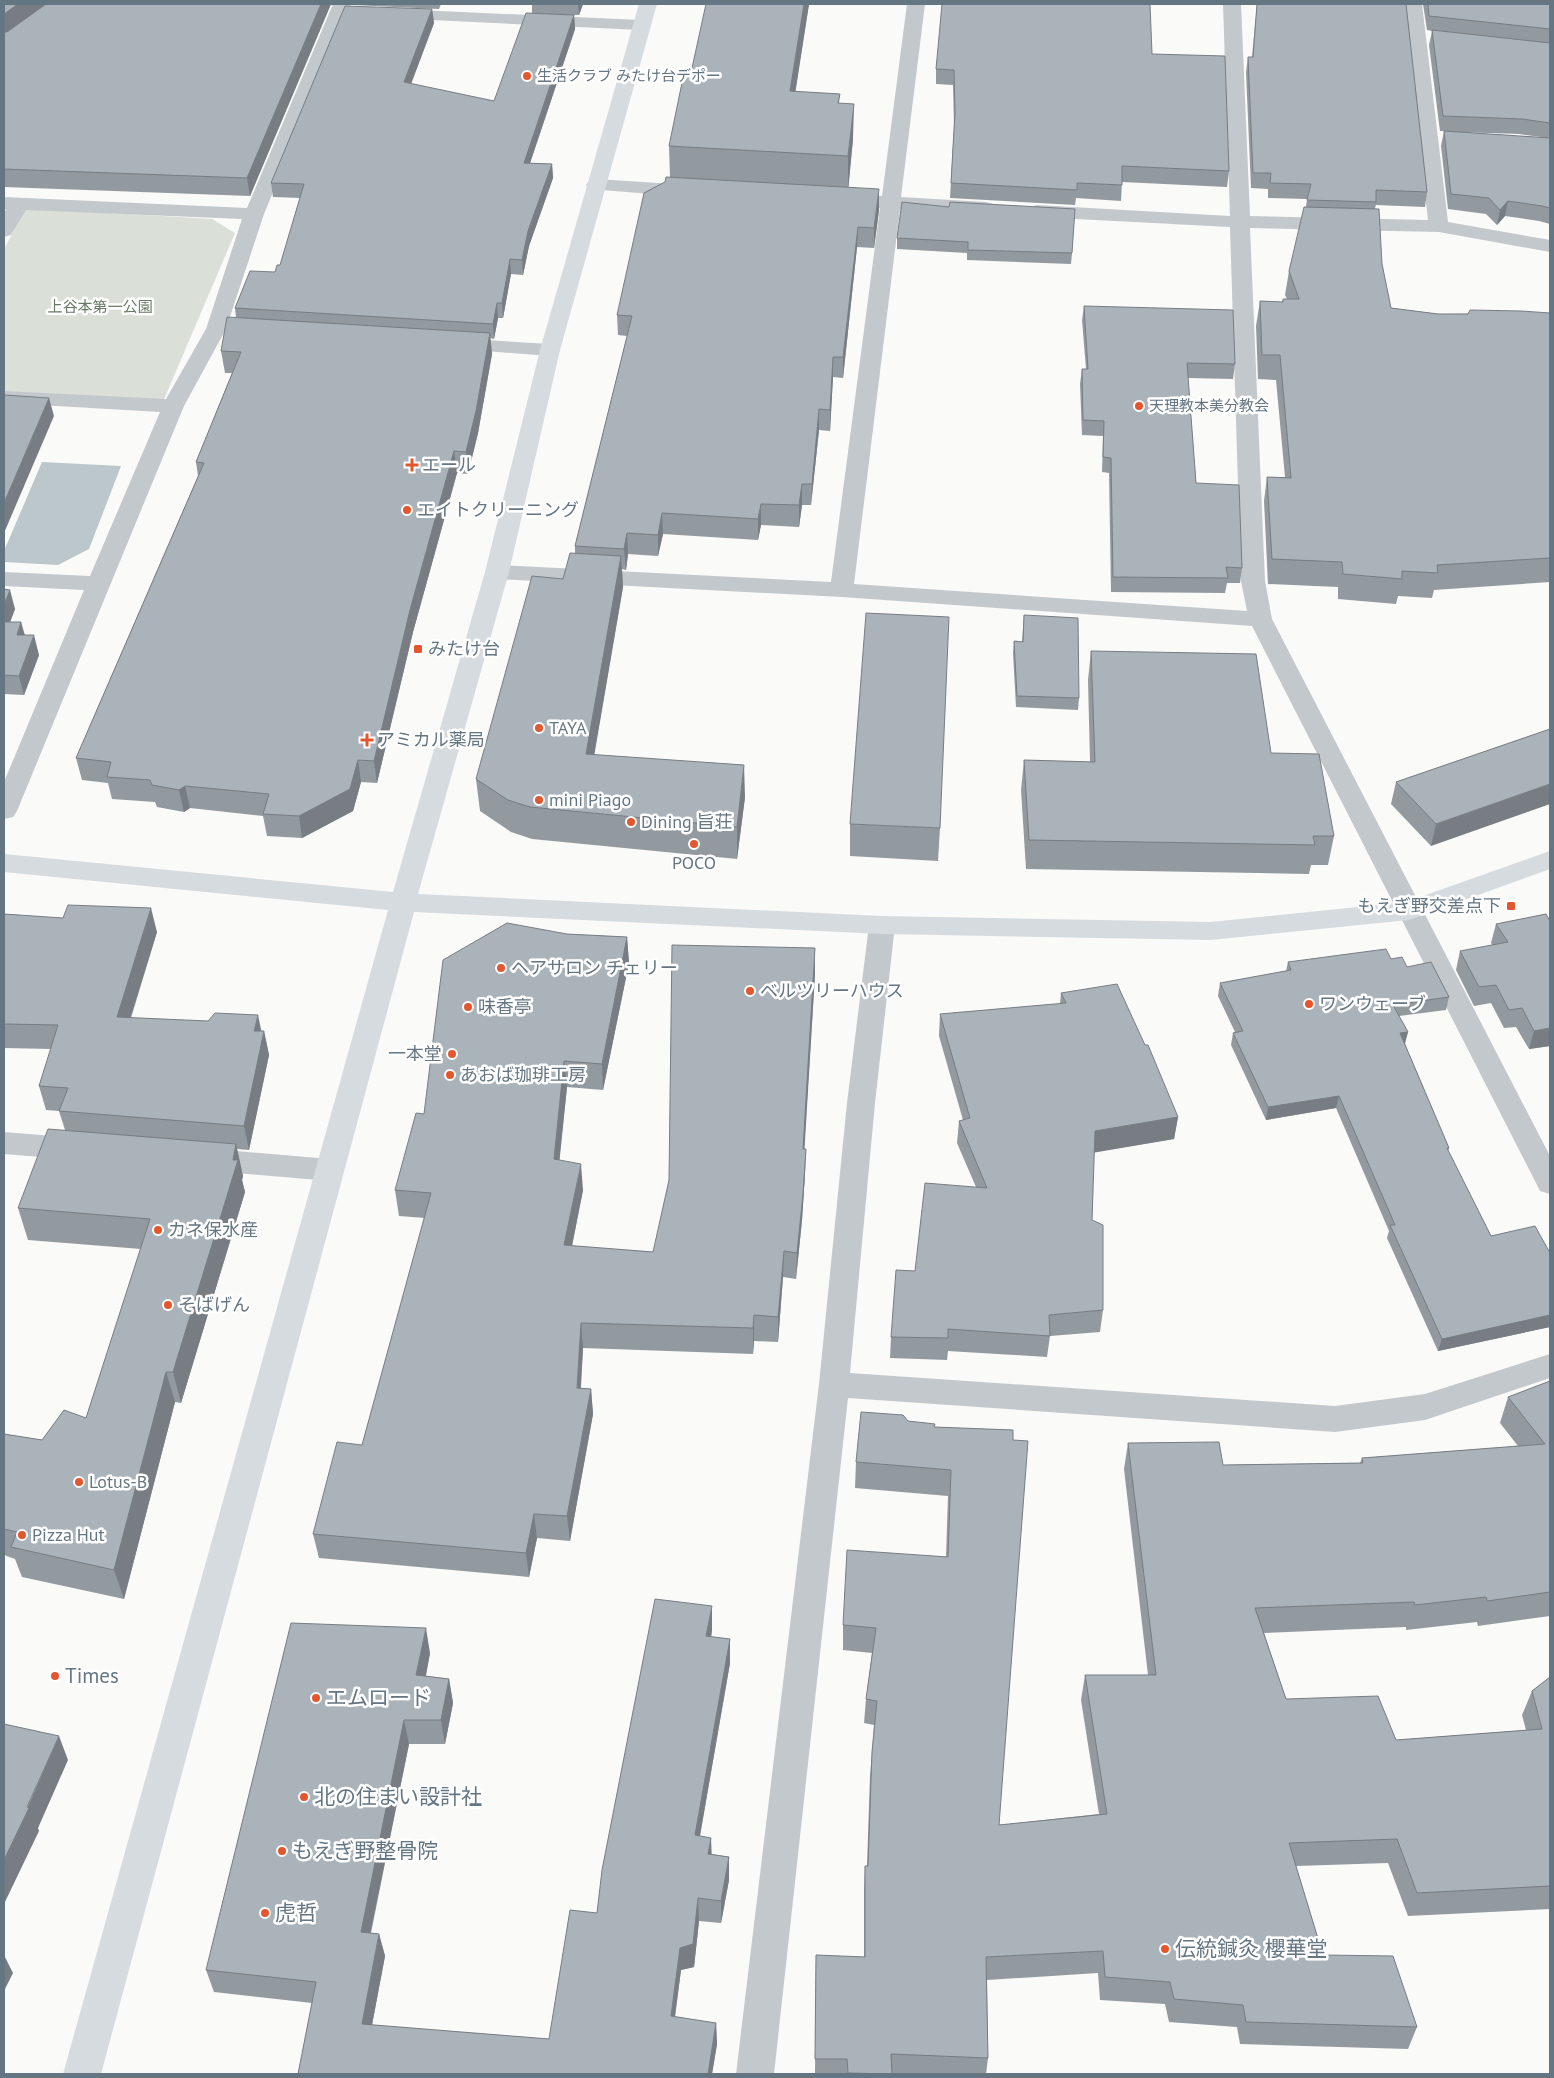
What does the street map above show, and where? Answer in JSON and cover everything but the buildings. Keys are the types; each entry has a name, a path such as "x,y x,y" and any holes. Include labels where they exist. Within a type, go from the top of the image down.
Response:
{"street":[{"path":"82,2074 403,902 496,572 550,350 577,261 596,185 648,4"},
{"path":"842,590 916,4"},
{"path":"1232,4 1253,581 1260,619 1550,1183"},
{"path":"1413,4 1417,37 1436,138 1438,226"},
{"path":"4,811 173,406 225,330 254,214 346,10"},
{"path":"378,14 641,25"},
{"path":"1417,37 1437,39"},
{"path":"596,185 704,192"},
{"path":"822,198 1000,209"},
{"path":"4,231 11,203 254,214"},
{"path":"1020,210 1239,222 1438,226 1509,237 1550,246"},
{"path":"432,343 550,350"},
{"path":"4,397 173,406"},
{"path":"496,572 842,590 1260,619"},
{"path":"4,579 99,584"},
{"path":"4,863 403,902 882,925 1211,931 1409,911 1550,860"},
{"path":"755,2074 834,1384 860,1113 882,925"},
{"path":"4,1143 103,1151"},
{"path":"172,1157 330,1170"},
{"path":"834,1384 1335,1418 1425,1408 1550,1366"}],"green space":[{"name":"上谷本第一公園","path":"26,208 212,219 235,233 162,404 4,397 4,249"}],"shaded area":[{"path":"42,462 121,466 89,549 58,565 4,562 4,551"}],"place":[{"name":"生活クラブ みたけ台デポー","path":"527,76"},
{"name":"天理教本美分教会","path":"1139,406"},
{"name":"エール","path":"412,465"},
{"name":"エイトクリーニング","path":"407,510"},
{"name":"みたけ台","path":"418,649"},
{"name":"TAYA","path":"539,728"},
{"name":"アミカル薬局","path":"367,740"},
{"name":"mini Piago","path":"539,800"},
{"name":"Dining 旨荘","path":"631,822"},
{"name":"POCO","path":"694,844"},
{"name":"もえぎ野交差点下","path":"1511,906"},
{"name":"ヘアサロン チェリー","path":"501,968"},
{"name":"ベルツリーハウス","path":"750,991"},
{"name":"ワンウェーブ","path":"1309,1004"},
{"name":"味香亭","path":"468,1007"},
{"name":"一本堂","path":"452,1054"},
{"name":"あおば珈琲工房","path":"450,1075"},
{"name":"カネ保水産","path":"158,1230"},
{"name":"そばげん","path":"168,1305"},
{"name":"Lotus-B","path":"79,1482"},
{"name":"Pizza Hut","path":"22,1535"},
{"name":"Times","path":"55,1676"},
{"name":"エムロード","path":"316,1698"},
{"name":"北の住まい設計社","path":"304,1797"},
{"name":"もえぎ野整骨院","path":"282,1851"},
{"name":"虎哲","path":"265,1913"},
{"name":"伝統鍼灸 櫻華堂","path":"1165,1949"}]}
